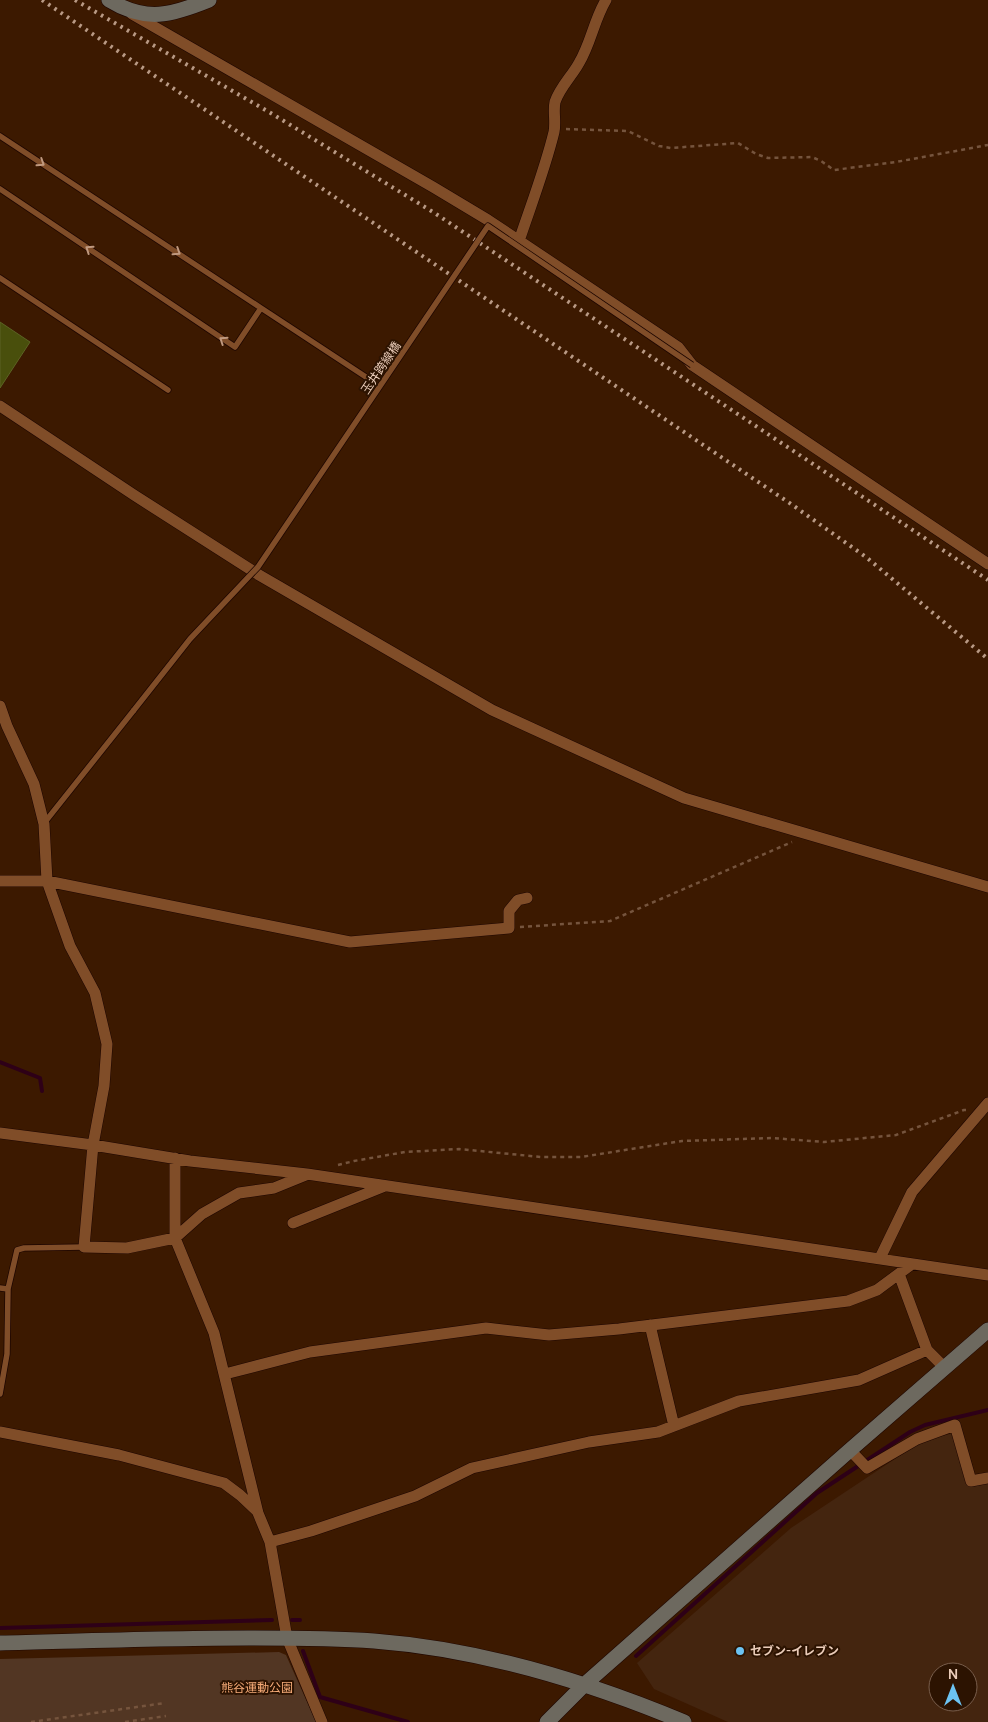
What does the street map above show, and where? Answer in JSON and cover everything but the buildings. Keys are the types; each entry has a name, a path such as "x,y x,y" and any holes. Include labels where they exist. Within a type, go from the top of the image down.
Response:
{"street":[{"path":"109,0 433,187 519,241 678,347 692,365 988,564"},
{"path":"124,9 163,15 181,11 209,0"},
{"path":"519,241 547,159 555,129 555,103 590,42 598,13 606,0"},
{"path":"0,406 259,575 492,710 684,798 988,887"},
{"path":"0,706 7,726 34,784 44,824 47,881 70,946 95,993 107,1044 104,1086 93,1145 84,1247 127,1248 175,1238 202,1214 239,1193 274,1188 308,1174"},
{"path":"0,881 47,881 350,942 510,928 510,911 518,900 527,898"},
{"path":"880,1258 912,1192 988,1102"},
{"path":"0,1133 175,1158 308,1174 988,1275"},
{"path":"175,1158 175,1238 214,1333 258,1513 270,1542 287,1638 322,1722"},
{"path":"293,1223 387,1186"},
{"path":"225,1374 310,1352 486,1328 549,1335 848,1301 878,1290 912,1264"},
{"path":"899,1274 927,1350 945,1368"},
{"path":"650,1325 674,1426"},
{"path":"547,1722 584,1684 853,1453 988,1330"},
{"path":"270,1542 311,1531 415,1496 472,1468 590,1442 658,1432 739,1401 859,1380 927,1350"},
{"path":"853,1453 866,1468 917,1439 955,1425 971,1481 988,1478"},
{"path":"0,1432 119,1455 224,1483 240,1495 258,1513"},
{"path":"0,1643 188,1638 287,1638 374,1641 431,1648 497,1661 584,1684 684,1722"}],"lane":[{"path":"0,136 372,381"},
{"path":"0,189 235,347 261,308"},
{"name":"玉井跨線橋","path":"44,824 190,639 258,567 488,226 692,365"},
{"path":"0,278 168,390"},
{"path":"0,1394 7,1354 8,1289 17,1250 24,1248 84,1247"},
{"path":"0,1288 8,1289"}],"path":[{"path":"555,129 628,131 659,146 671,148 738,143 756,154 768,158 812,158 821,161 834,170 896,162 988,145"},
{"path":"510,928 610,921 810,834"},
{"path":"335,1166 405,1152 459,1149 541,1157 580,1157 682,1141 772,1138 824,1142 896,1135 964,1110 978,1115"},
{"path":"31,1722 165,1703"},
{"path":"125,1722 166,1716"}],"shaded area":[{"path":"954,1433 968,1484 988,1480 988,1722 728,1722 654,1689 637,1663 791,1528 922,1441"}],"green space":[{"name":"熊谷運動公園","path":"279,1652 286,1655 316,1722 0,1722 0,1659"}],"waterway":[{"path":"0,1062 40,1078 42,1091"},
{"path":"636,1656 817,1493 910,1432 925,1425 988,1410"},
{"path":"0,1628 272,1620"},
{"path":"292,1620 300,1620"},
{"path":"303,1651 320,1697 408,1722"}],"railway":[{"path":"42,0 791,504 866,557 988,659"},
{"path":"75,0 274,115 433,212 988,580"}],"place":[{"name":"セブン-イレブン","path":"740,1651"}]}
